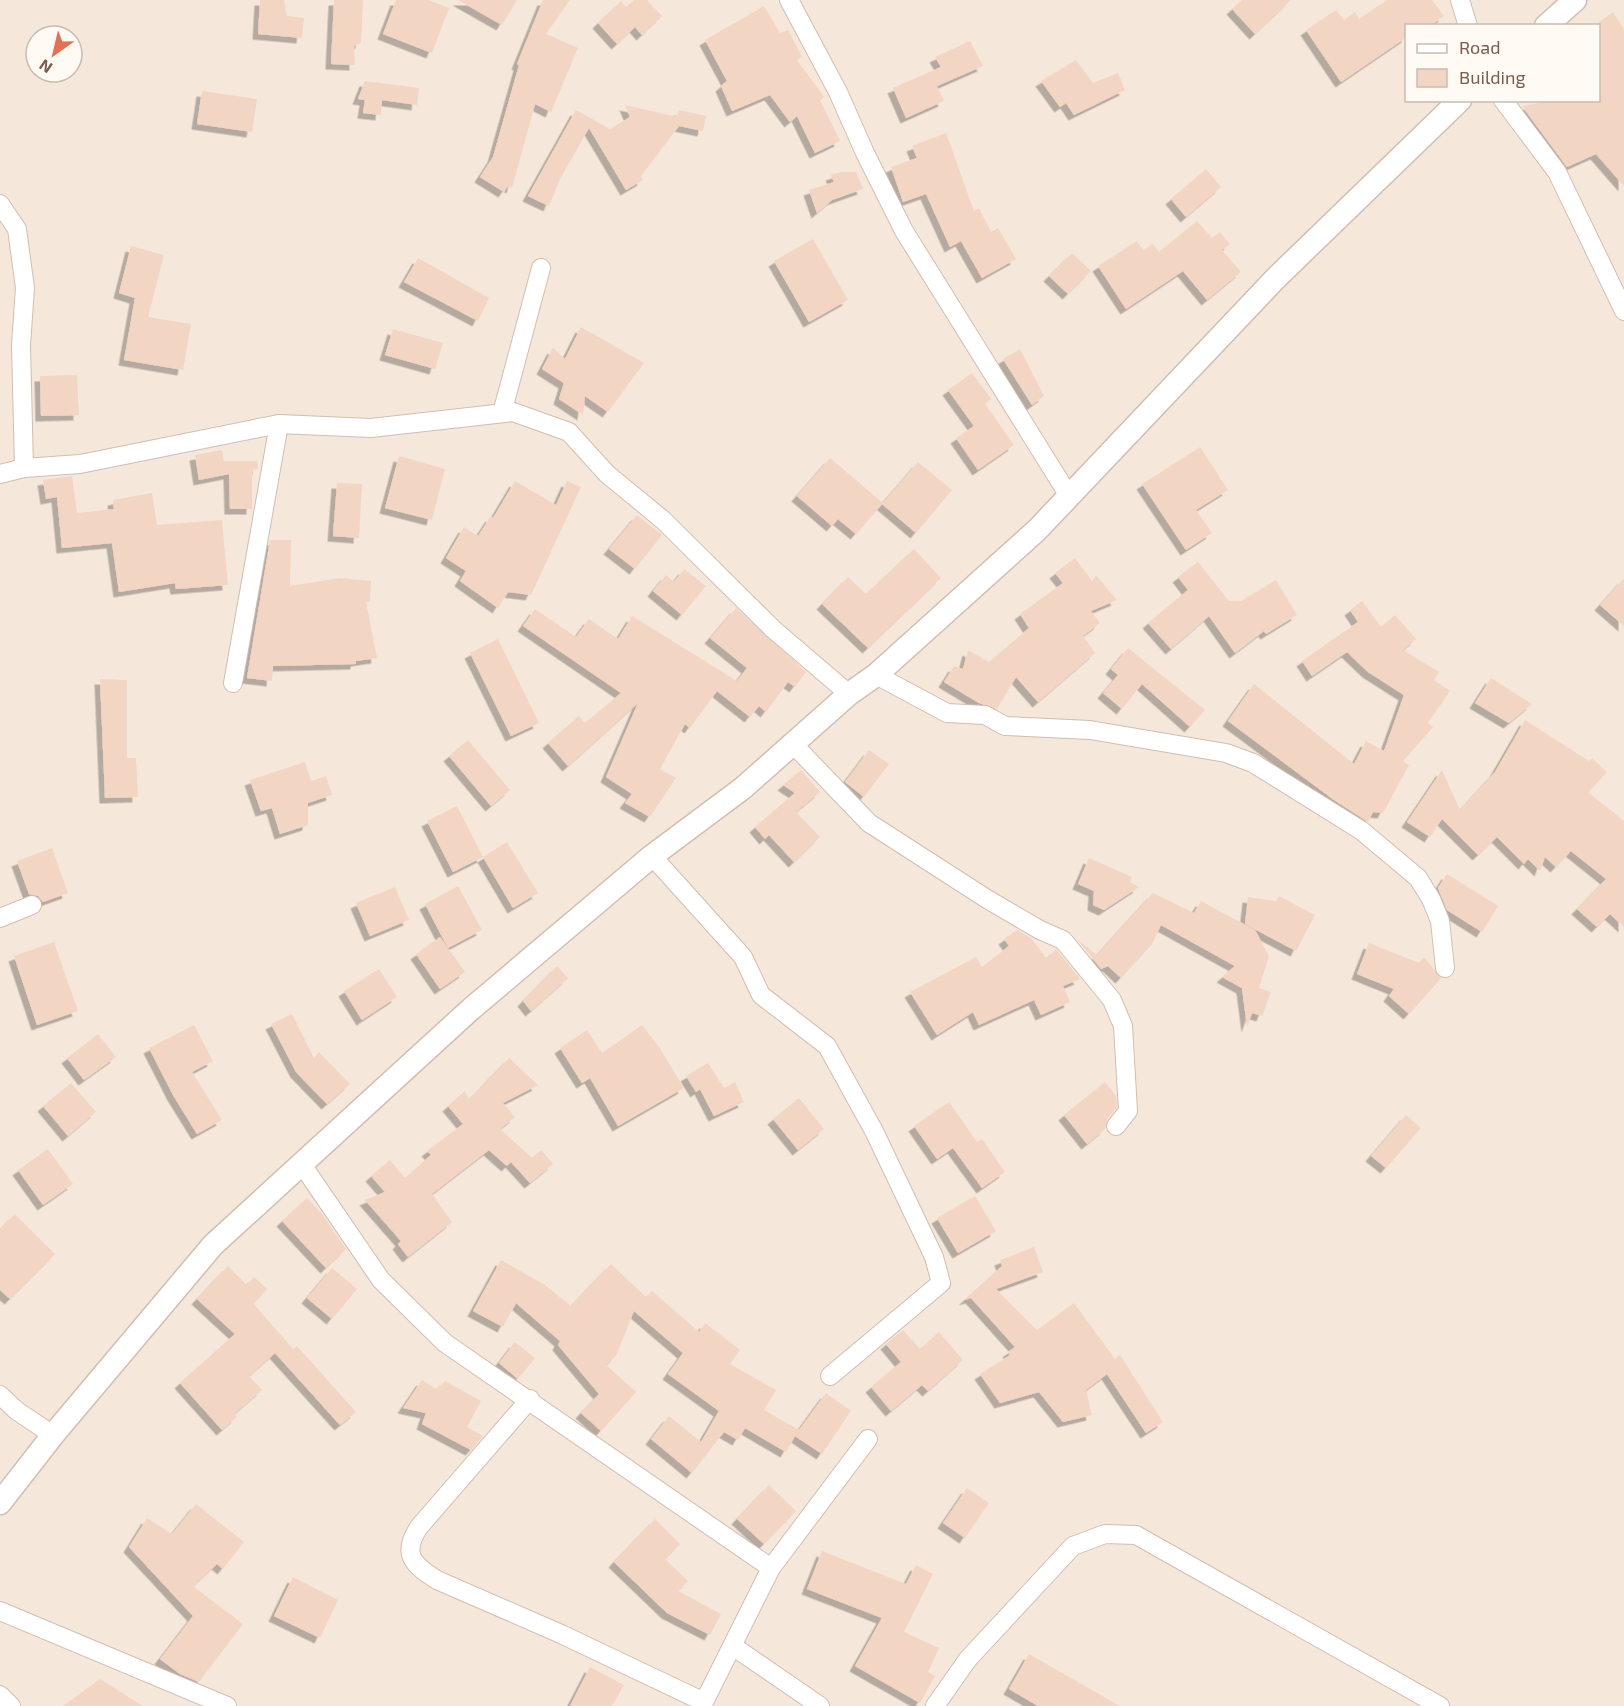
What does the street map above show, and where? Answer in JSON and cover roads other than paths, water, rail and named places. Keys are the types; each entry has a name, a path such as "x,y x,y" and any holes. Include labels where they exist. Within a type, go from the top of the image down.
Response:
{"street":[{"path":"789,0 838,92 904,231 1069,496"},
{"path":"1460,0 1467,24"},
{"path":"1548,24 1575,0"},
{"path":"0,1503 53,1435 213,1245 471,1009 652,856 743,788 849,694 876,675 1037,530 1276,278 1458,102"},
{"path":"1504,102 1557,172 1624,311"},
{"path":"0,204 17,229 25,288 21,345 24,468"},
{"path":"502,413 541,268"},
{"path":"0,474 24,468 80,464 279,424 371,428 513,412 569,432 606,474 663,520 773,629 849,694"},
{"path":"232,683 279,424"},
{"path":"876,675 948,713 985,715 1005,726 1090,730 1226,753 1252,763 1362,831 1418,879 1440,921 1445,968"},
{"path":"792,743 869,823 987,899 1040,930 1063,940 1112,1000 1123,1026 1128,1111 1116,1126"},
{"path":"652,856 743,957 761,995 827,1046 874,1131 934,1257 941,1283 830,1376"},
{"path":"0,918 32,905"},
{"path":"301,1163 381,1280 445,1343 530,1399 771,1568"},
{"path":"0,1395 18,1412 53,1435"},
{"path":"530,1399 419,1527 410,1540 410,1554 418,1568 437,1580 561,1634 703,1704 734,1647 771,1568 868,1439"},
{"path":"935,1706 968,1659 1073,1546 1105,1534 1136,1535 1440,1706"},
{"path":"0,1611 227,1706"},
{"path":"734,1647 820,1706"},
{"path":"0,1695 11,1706"}]}
